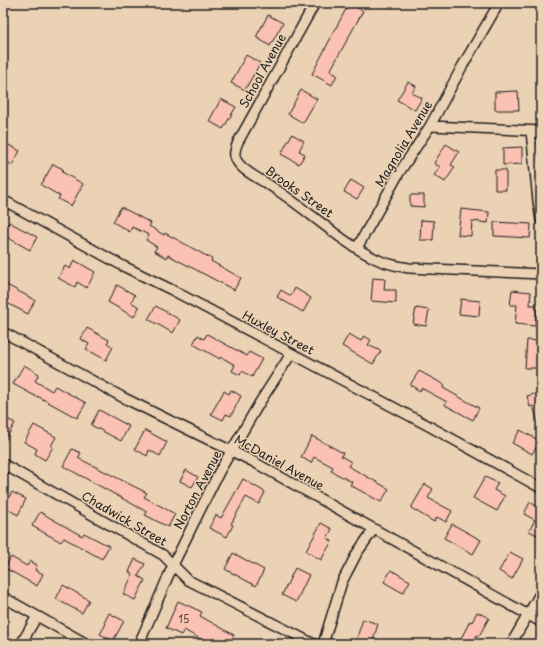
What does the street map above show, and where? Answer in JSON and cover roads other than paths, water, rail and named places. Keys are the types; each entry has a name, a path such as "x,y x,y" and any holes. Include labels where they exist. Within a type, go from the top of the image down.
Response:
{"street":[{"name":"School Avenue","path":"235,152 238,142 315,3"},
{"name":"Magnolia Avenue","path":"357,248 398,173 430,126 499,3"},
{"path":"430,126 536,131 541,220"},
{"name":"Brooks Street","path":"235,152 236,159 241,167 275,188 357,248"},
{"name":"Huxley Street","path":"3,200 123,266 170,289 427,425 541,488"},
{"path":"357,248 389,266 541,274"},
{"name":"McDaniel Avenue","path":"3,332 124,398 232,450 541,622"},
{"name":"Norton Avenue","path":"139,644 173,564 219,472 260,402 291,354"},
{"name":"Chadwick Street","path":"3,464 163,555 188,580 314,644"},
{"path":"323,644 342,582 358,553 374,529"},
{"path":"511,644 541,592"},
{"path":"3,597 87,644"},
{"path":"21,644 37,616"}]}
